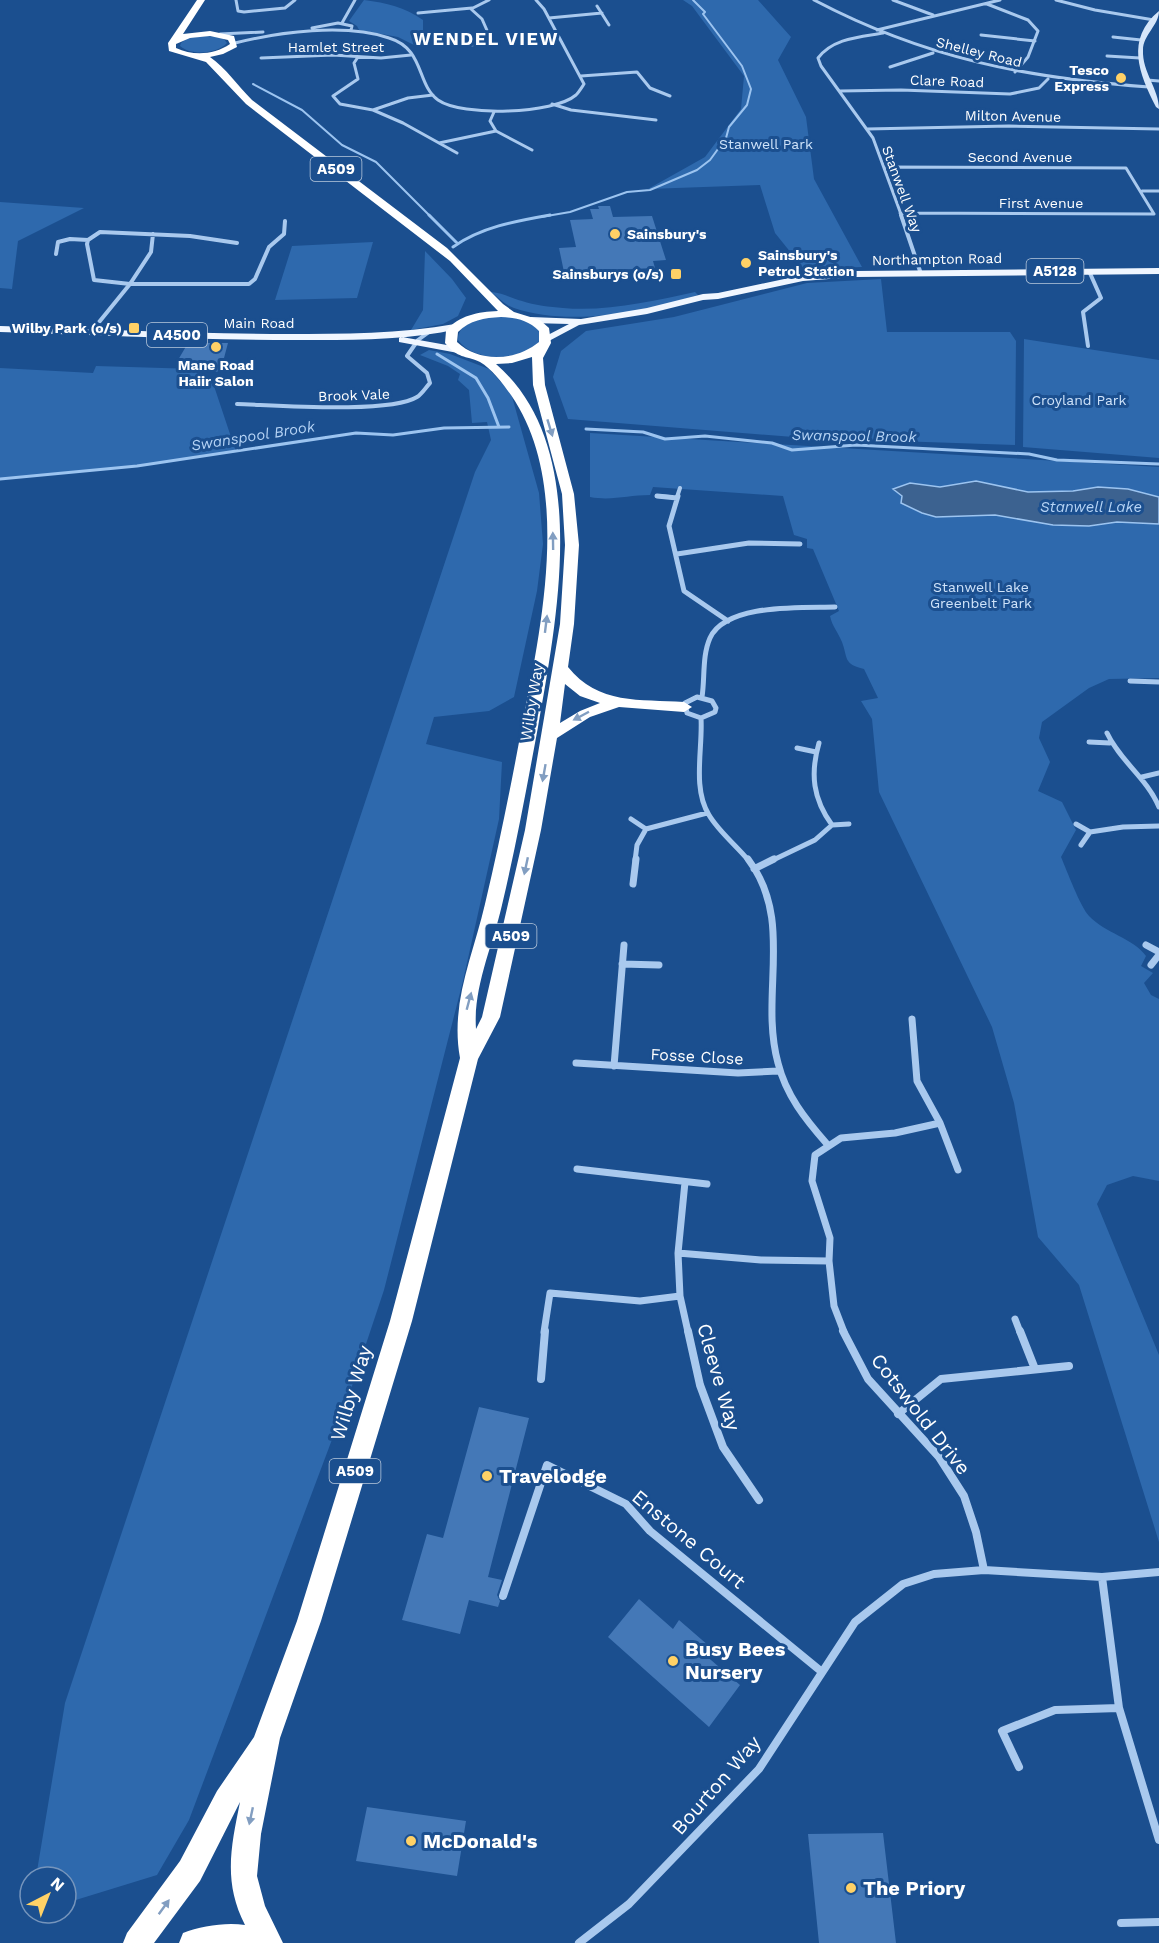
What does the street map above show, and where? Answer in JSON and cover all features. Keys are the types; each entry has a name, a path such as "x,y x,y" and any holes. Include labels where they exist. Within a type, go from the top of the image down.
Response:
{"highway":[{"path":"201,0 195,12 187,18 181,33 171,46 172,49 182,54 198,55 232,46"},
{"path":"195,12 198,19 197,26 231,38 232,46 225,55 226,66 222,71"},
{"path":"175,40 188,36 216,34"},
{"name":"A509","path":"198,55 209,60 222,71 228,81 249,102 432,243 446,250 466,270 489,300 510,314"},
{"name":"A509","path":"432,243 473,300 468,320"},
{"path":"492,314 510,314 531,320 545,330 544,343 530,354 512,359 483,359 458,350 450,339 455,327 468,320 492,314"},
{"name":"Wilby Way","path":"269,1943 252,1910 243,1876 247,1834 267,1738 309,1621 398,1332 429,1221 469,1059 491,1017 531,841 550,736 561,670 572,562 568,494 539,385 537,358 544,343"},
{"name":"Wilby Way","path":"469,1059 466,1012 487,933 522,773 542,657 554,546 549,492 533,430 513,388 495,367 483,359"},
{"path":"561,670 569,682 580,691 616,703 684,707"},
{"path":"550,736 585,714 616,703"},
{"name":"Wilby Way","path":"137,1943 190,1871 226,1800 267,1738"},
{"path":"193,1943 236,1938 264,1943"}],"main road":[{"name":"Northampton Road","path":"544,343 558,331 581,322 693,304 718,296 815,276 920,272 1159,271"},
{"name":"Northampton Road","path":"531,320 581,322"},
{"name":"Main Road","path":"0,329 249,337 374,336 429,332 455,327"},
{"name":"Main Road","path":"374,336 458,350"}],"street":[{"path":"236,0 238,11 244,12 285,8 295,0"},
{"path":"342,23 355,0"},
{"path":"418,13 472,8 489,0"},
{"path":"232,46 263,36 326,31 341,33 351,30 397,41 405,46 433,95 450,106 494,112 515,112 552,104 575,95 583,87 581,76 549,18 536,0"},
{"name":"Shelley Road","path":"814,0 835,12 877,30 934,52 977,64 1048,79 1148,84 1159,81"},
{"path":"893,0 934,16"},
{"path":"877,30 1000,0"},
{"path":"1056,0 1095,10 1154,20"},
{"path":"986,3 1035,25 1038,33 1029,57 1015,72"},
{"path":"597,6 609,25"},
{"path":"466,45 493,44 482,19 472,11 472,8"},
{"path":"549,18 602,13"},
{"path":"1159,13 1141,40 1140,58 1148,84 1159,106"},
{"path":"216,34 342,23 352,26 351,30"},
{"path":"324,26 326,31"},
{"name":"Stanwell Way","path":"884,32 846,41 821,52 818,58 821,66 867,129 885,167 920,272"},
{"path":"981,35 1035,41"},
{"path":"1113,38 1141,40"},
{"path":"890,67 934,52"},
{"name":"Hamlet Street","path":"261,58 411,55"},
{"path":"1107,56 1140,58"},
{"path":"358,57 354,63 358,79 335,92 333,96 335,101 351,107 373,110 457,153"},
{"path":"273,63 274,58"},
{"path":"634,66 650,88 670,96"},
{"path":"581,76 637,72"},
{"name":"Clare Road","path":"840,91 901,90 1010,94 1039,88 1048,79"},
{"path":"373,110 408,98 433,95"},
{"path":"552,104 570,110 656,120"},
{"path":"494,112 490,121 496,131 532,150"},
{"name":"Milton Avenue","path":"867,129 1009,126 1159,129"},
{"path":"439,143 496,131"},
{"path":"437,152 448,148"},
{"name":"Second Avenue","path":"885,167 1126,168 1142,191"},
{"path":"1142,191 1159,191"},
{"name":"First Avenue","path":"900,213 1154,214 1142,191"},
{"path":"88,240 94,280 130,284 249,284 255,279 269,247 284,234 285,221"},
{"path":"56,254 58,242 70,239 88,240 95,234 105,232 190,236 237,243"},
{"path":"91,332 130,284 152,252 153,234"},
{"path":"1088,346 1083,312 1101,298 1089,271"},
{"path":"417,342 429,332"},
{"name":"Brook Vale","path":"237,405 341,407 384,406 405,402 422,393 430,383 427,373 407,356 417,342"},
{"path":"680,488 669,526 684,591 698,603 728,621"},
{"path":"657,496 677,498"},
{"path":"786,533 786,543"},
{"path":"677,554 749,543 800,544"},
{"path":"702,698 704,662 712,633 728,621 753,612 773,609 835,607"},
{"path":"1130,681 1159,682"},
{"path":"692,698 702,698 712,701 716,708 712,715 701,718 687,713 684,707 692,698"},
{"path":"701,718 700,766 707,813 754,869 767,891 773,917 772,1022 778,1071 789,1096 807,1123 827,1144 846,1136 889,1134 940,1123"},
{"path":"1107,733 1112,749 1142,777 1159,807"},
{"path":"1089,742 1110,743"},
{"path":"819,743 812,763 814,787 822,812 832,825"},
{"path":"797,748 816,752"},
{"path":"1142,777 1159,773"},
{"path":"633,884 637,845 646,829 707,813"},
{"path":"631,819 646,829"},
{"path":"754,869 815,840 832,825 849,824"},
{"path":"1076,824 1090,832 1123,827 1159,826"},
{"path":"1081,845 1090,832"},
{"path":"614,1066 624,945"},
{"path":"1146,945 1159,954 1151,966"},
{"path":"622,964 659,965"},
{"path":"912,1019 917,1081 940,1123 958,1170"},
{"name":"Fosse Close","path":"576,1063 738,1072 778,1071"},
{"name":"Cotswold Drive","path":"827,1144 814,1155 813,1181 830,1238 829,1262 834,1306 848,1343 868,1378 939,1457 964,1496 976,1532 984,1570"},
{"path":"577,1169 707,1184"},
{"name":"Cleeve Way","path":"685,1182 678,1252 680,1296 700,1385 723,1447 759,1500"},
{"path":"678,1252 761,1260 829,1262"},
{"path":"541,1379 546,1312 550,1293 640,1301 680,1296"},
{"path":"1015,1319 1035,1369"},
{"path":"898,1414 941,1379 1069,1366"},
{"name":"Enstone Court","path":"503,1596 514,1557 547,1465 626,1504 650,1531 822,1672"},
{"name":"Bourton Way","path":"579,1943 629,1904 759,1769 855,1622 903,1584 934,1574 984,1570 1102,1577 1159,1572"},
{"path":"1102,1577 1119,1708 1159,1840"},
{"path":"1019,1767 1002,1731 1055,1710 1119,1708"},
{"path":"1121,1923 1159,1922"}],"green space":[{"path":"364,0 395,6 423,20 423,35 414,45 398,37 359,30 349,21"},
{"name":"Stanwell Park","path":"683,0 758,0 791,37 778,60 806,117 814,179 862,267 804,269 775,233 760,185 648,189 705,157 741,109 744,76 692,6"},
{"path":"207,36 223,38 227,43 217,50 204,52 191,51 180,46 188,38"},
{"path":"0,202 84,208 18,241 12,289 0,288"},
{"path":"373,242 357,298 275,300 292,246"},
{"path":"425,251 452,279 466,298 458,316 443,324 411,330 423,310"},
{"path":"881,279 887,332 1010,332 1016,341 1015,445 806,438 568,419 553,377 561,351 586,331 674,317 807,283"},
{"path":"491,292 537,305 579,309 629,305 695,292 698,295 630,312 582,317 536,314 514,308"},
{"path":"506,316 529,322 542,333 541,340 523,352 499,357 476,353 466,348 458,340 459,333 469,323 484,318"},
{"name":"Croyland Park","path":"1024,339 1159,360 1159,458 1023,447"},
{"path":"429,350 450,354 489,369 511,393 539,493 543,544 537,591 514,697 489,711 434,717 426,744 502,762 499,819 463,981 384,1290 351,1389 189,1820 157,1875 78,1899 78,1865 38,1865 65,1703 475,472 491,440 487,422 472,423 469,390 458,380 460,374 448,366 420,355"},
{"path":"96,366 196,369 213,383 236,452 137,466 0,479 0,368 93,373"},
{"name":"Stanwell Lake Greenbelt Park","path":"590,433 1159,467 1159,678 1109,679 1089,688 1042,722 1039,738 1050,762 1038,791 1062,802 1076,830 1061,857 1085,911 1096,922 1134,945 1146,956 1141,966 1153,973 1144,983 1151,995 1159,999 1159,1181 1133,1176 1107,1185 1097,1204 1159,1355 1159,1542 1079,1285 1038,1237 1014,1103 992,1027 879,792 872,719 861,701 878,698 864,669 847,660 842,642 830,616 839,611 813,549 807,548 807,539 794,535 783,496 653,487 650,495 590,497"}],"water":[{"name":"Stanwell Lake","path":"976,481 1028,492 1073,491 1098,487 1128,489 1159,497 1159,524 1117,522 1089,526 1053,525 995,515 936,517 901,503 902,496 893,489 910,483 940,487"}],"building":[{"name":"Sainsbury's","path":"598,206 610,206 613,217 652,216 666,260 653,261 655,268 564,272 559,248 576,247 570,220 593,219 590,209 599,209"},
{"path":"188,343 228,343 224,358 228,370 214,372 209,362 178,360"},
{"name":"Travelodge","path":"479,1407 529,1418 488,1577 502,1580 497,1595 500,1601 498,1607 469,1600 460,1634 402,1620 427,1534 443,1538"},
{"name":"Busy Bees Nursery","path":"639,1599 673,1629 679,1620 709,1646 704,1654 740,1685 709,1727 608,1637"},
{"name":"McDonald's","path":"367,1807 466,1821 457,1876 356,1861"},
{"name":"The Priory","path":"883,1833 896,1943 819,1943 808,1834"}],"waterway":[{"path":"541,217 570,212 627,192 650,190 697,170 710,160 726,138 729,127 747,105 751,89 742,66 703,14 705,12 693,0"},
{"path":"253,84 302,110 342,145 376,162 457,243"},
{"path":"453,247 487,230 512,222 550,215"},
{"path":"437,354 476,378 488,398 499,427"},
{"name":"Swanspool Brook","path":"0,479 137,466 356,433 393,435 444,428 509,427"},
{"name":"Swanspool Brook","path":"586,429 643,432 665,439 705,436 772,443 792,450 856,445 1029,454 1057,460 1159,464"}],"place":[{"name":"Tesco Express","path":"1121,78"},
{"name":"Sainsbury's","path":"615,234"},
{"name":"Sainsbury's Petrol Station","path":"746,263"},
{"name":"Sainsburys (o/s)","path":"676,274"},
{"name":"Wilby Park (o/s)","path":"134,328"},
{"name":"Mane Road Haiir Salon","path":"216,347"},
{"name":"Travelodge","path":"487,1476"},
{"name":"Busy Bees Nursery","path":"673,1661"},
{"name":"McDonald's","path":"411,1841"},
{"name":"The Priory","path":"851,1888"}],"district":[{"name":"WENDEL VIEW","path":"486,39"}]}
